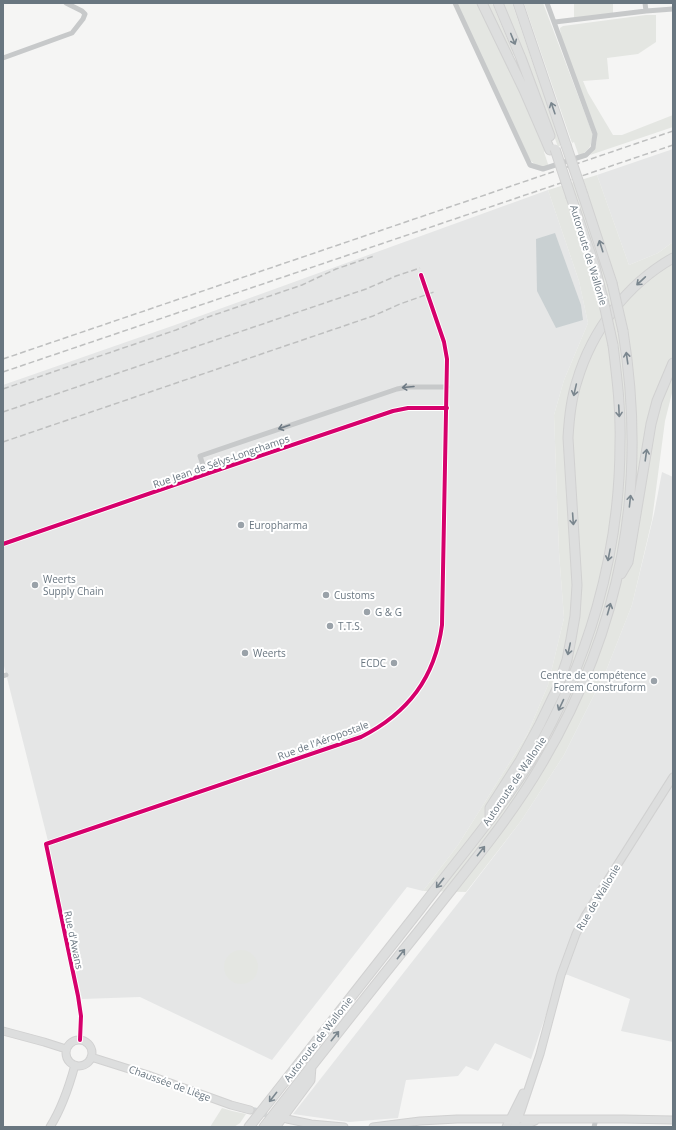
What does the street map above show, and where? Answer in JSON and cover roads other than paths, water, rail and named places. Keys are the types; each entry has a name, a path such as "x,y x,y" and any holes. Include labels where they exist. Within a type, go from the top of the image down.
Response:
{"highway":[{"path":"482,3 553,149"},
{"name":"Autoroute de Wallonie","path":"249,1127 490,819 530,761 557,713 579,661 598,606 605,578 615,524 620,469 619,394 613,345 595,267 524,65 498,3"},
{"name":"Autoroute de Wallonie","path":"264,1127 492,836 540,767 568,718 588,672 601,637 616,581 627,526 632,470 632,413 623,331 612,283 518,3"},
{"path":"490,819 490,808 520,761 557,689 567,660 571,640 575,616 577,585 568,438 569,421 577,381 584,360 600,328 614,308 648,274 673,258"},
{"path":"616,581 628,562 651,424 658,401 673,363"},
{"path":"275,1127 310,1080 311,1066"}],"main road":[{"name":"Rue de Wallonie","path":"514,1127 534,1074 561,975 579,929 588,912 673,777"},
{"path":"3,1031 66,1049"},
{"path":"80,1040 88,1044 91,1057 83,1065 75,1065 70,1063 67,1059 66,1049 72,1042 80,1040"},
{"name":"Chaussée de Liège","path":"91,1057 148,1075 230,1105 250,1110"},
{"path":"50,1127 58,1114 66,1095 75,1065"},
{"name":"Rue de Wallonie","path":"506,1127 534,1074"},
{"path":"524,1103 527,1112 543,1119"},
{"path":"287,1119 311,1124 344,1127"},
{"path":"373,1127 420,1121 457,1119 673,1120"},
{"path":"493,1119 502,1127"},
{"path":"520,1127 543,1119"}],"street":[{"path":"3,58 72,33 85,14 66,3"},
{"path":"455,3 530,164 543,170 586,155 593,148 595,134 547,3"},
{"path":"645,3 646,11"},
{"path":"555,22 673,9"},
{"name":"Rue de l'Aéropostale","path":"46,844 361,737 391,720 406,706 419,690 427,677 435,658 442,625 447,408 446,350 421,275"},
{"name":"Rue Jean de Sélys-Longchamps","path":"206,474 200,456 397,389 408,387 447,387"},
{"name":"Rue Jean de Sélys-Longchamps","path":"3,544 393,411 408,408 447,408"},
{"name":"Rue d'Awans","path":"46,844 78,996 81,1016 80,1040"},
{"path":"594,1127 596,1119"}],"tunnel":[{"path":"250,1110 277,1116"}],"railway":[{"path":"3,359 673,131"},
{"path":"3,372 673,145"},
{"path":"3,389 302,285 336,269 374,256"},
{"path":"3,412 366,289 396,276 420,268"},
{"path":"3,442 373,316 400,304 434,292"}],"place":[{"name":"Europharma","path":"241,525"},
{"name":"Weerts Supply Chain","path":"35,585"},
{"name":"Customs","path":"326,595"},
{"name":"G & G","path":"367,612"},
{"name":"T.T.S.","path":"330,626"},
{"name":"Weerts","path":"245,653"},
{"name":"ECDC","path":"394,663"},
{"name":"Centre de compétence Forem Construform","path":"654,681"}]}
